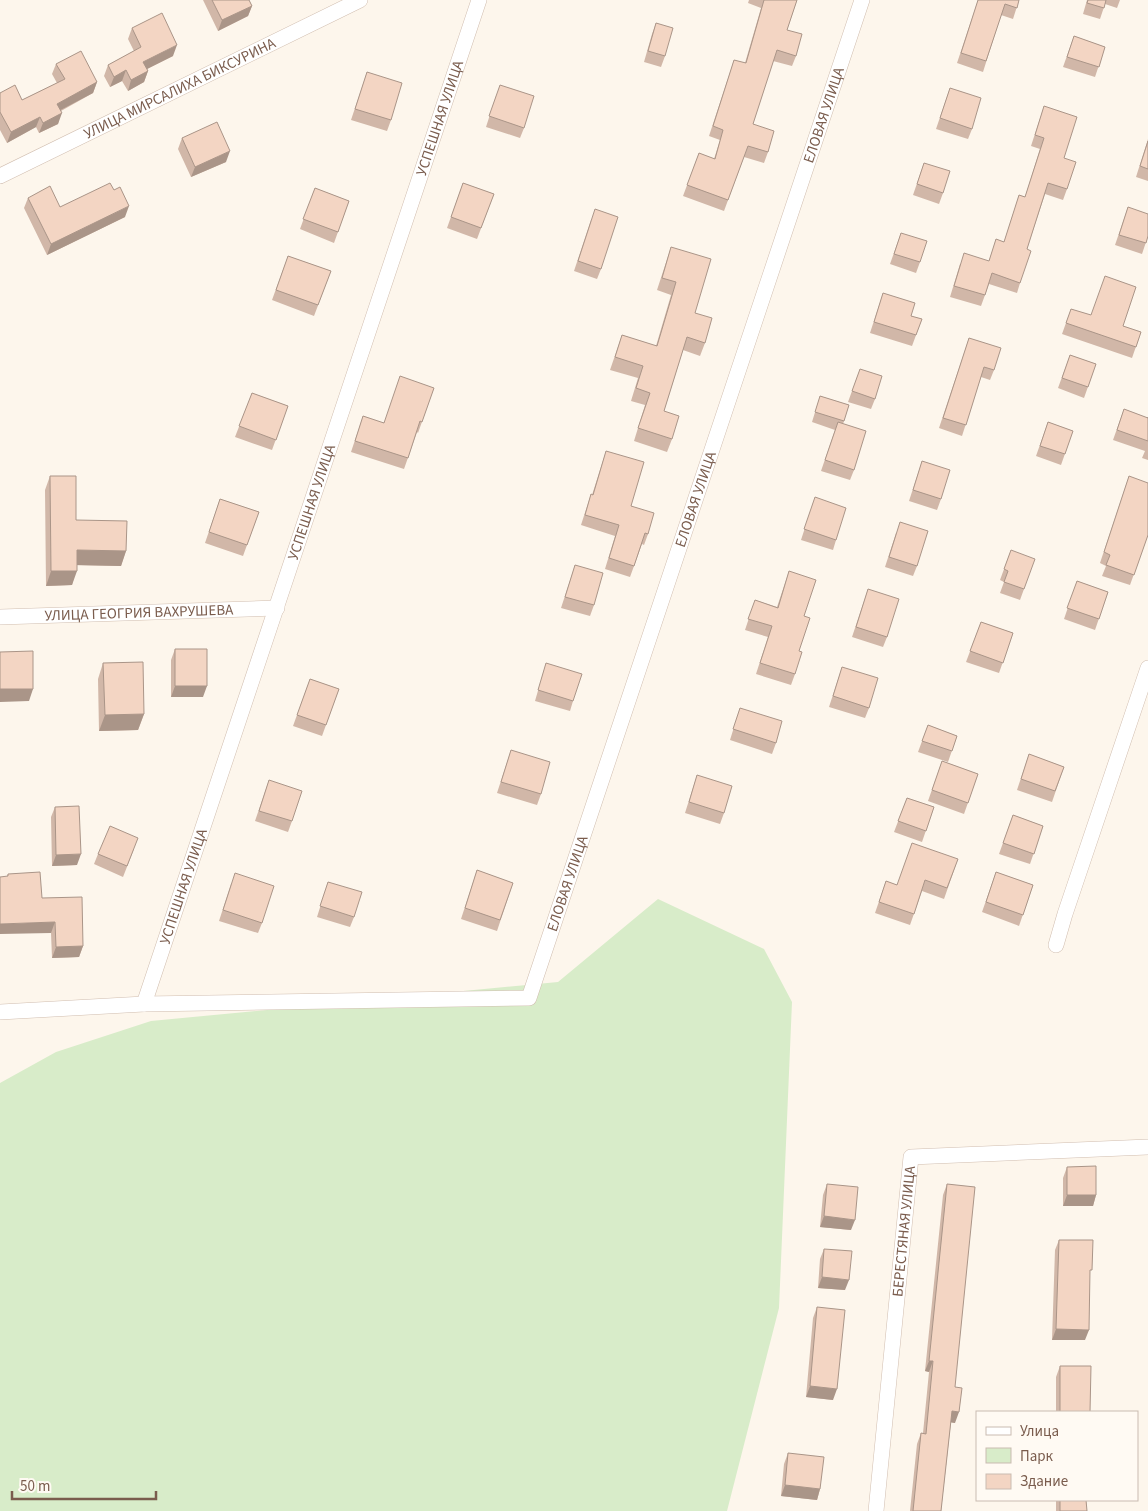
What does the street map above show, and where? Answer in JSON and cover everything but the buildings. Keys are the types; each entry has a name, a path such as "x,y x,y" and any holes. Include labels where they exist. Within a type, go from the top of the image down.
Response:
{"street":[{"name":"УЛИЦА МИРСАЛИХА БИКСУРИНА","path":"0,176 360,0"},
{"name":"УСПЕШНАЯ УЛИЦА","path":"144,1004 478,0"},
{"name":"ЕЛОВАЯ УЛИЦА","path":"144,1004 528,998 862,0"},
{"name":"УЛИЦА ГЕОГРИЯ ВАХРУШЕВА","path":"0,617 277,608"},
{"path":"1056,945 1148,668"},
{"path":"0,1012 144,1004"},
{"name":"БЕРЕСТЯНАЯ УЛИЦА","path":"876,1511 911,1156 1148,1147"}],"green space":[{"path":"658,899 764,949 792,1002 779,1308 727,1511 0,1511 0,1083 56,1052 151,1021 558,982"}]}
